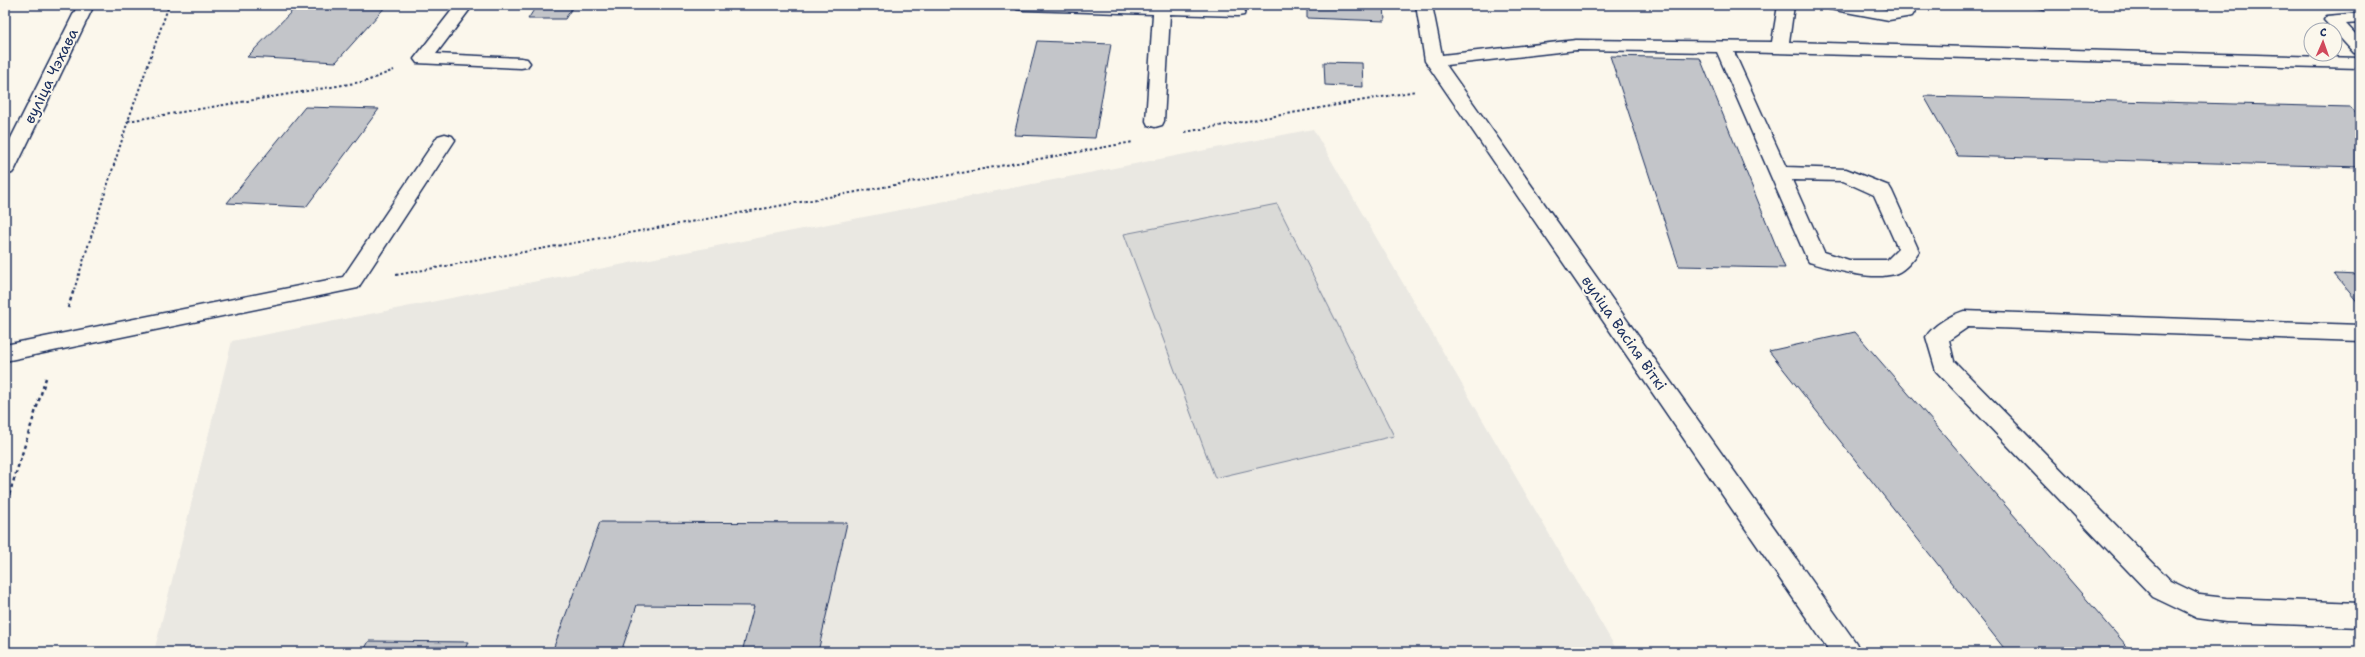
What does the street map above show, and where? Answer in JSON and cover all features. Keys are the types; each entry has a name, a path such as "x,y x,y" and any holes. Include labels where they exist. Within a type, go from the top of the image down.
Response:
{"street":[{"name":"вуліца Чэхава","path":"5,170 86,5"},
{"path":"423,59 465,5"},
{"path":"1023,5 1238,12 1238,5"},
{"name":"вуліца Васіля Віткі","path":"1424,5 1434,61 1846,652"},
{"path":"1780,47 1786,5"},
{"path":"1835,5 1889,15 1906,12 1911,5"},
{"path":"1155,121 1162,9"},
{"path":"2360,18 2333,20 2360,49"},
{"path":"1434,61 1576,45 1780,47 2360,62"},
{"path":"1723,46 1816,257 1849,267 1892,267 1909,251 1882,191 1846,175 1779,173"},
{"path":"423,59 521,64"},
{"path":"5,353 57,341 350,283 445,140"},
{"path":"2360,333 1964,319 1937,337 1944,365 2162,589 2197,606 2226,610 2360,615"}],"path":[{"path":"5,508 128,121 168,5"},
{"path":"128,121 367,81 423,59"},
{"path":"1184,132 1423,89"},
{"path":"350,283 1136,141"}],"shaded area":[{"path":"1313,129 1618,652 154,652 232,341"},
{"path":"1277,204 1394,436 1215,478 1124,234"}],"building":[{"path":"298,5 387,5 336,62 247,57"},
{"path":"537,5 574,5 565,19 528,19"},
{"path":"1307,5 1384,5 1385,21 1307,18"},
{"path":"2020,5 2045,5 2045,10"},
{"path":"1037,41 1111,44 1095,138 1014,135"},
{"path":"1610,56 1700,58 1785,268 1679,266"},
{"path":"1324,62 1362,63 1363,87 1325,85"},
{"path":"1924,96 2350,107 2360,118 2360,167 1958,156"},
{"path":"305,107 379,109 306,207 227,203"},
{"path":"2334,274 2360,275 2360,305"},
{"path":"1855,332 2132,652 2007,652 1769,351"},
{"path":"600,522 847,523 818,652 742,652 754,606 637,605 621,652 552,652"},
{"path":"369,641 468,642 464,652 363,652"}]}
